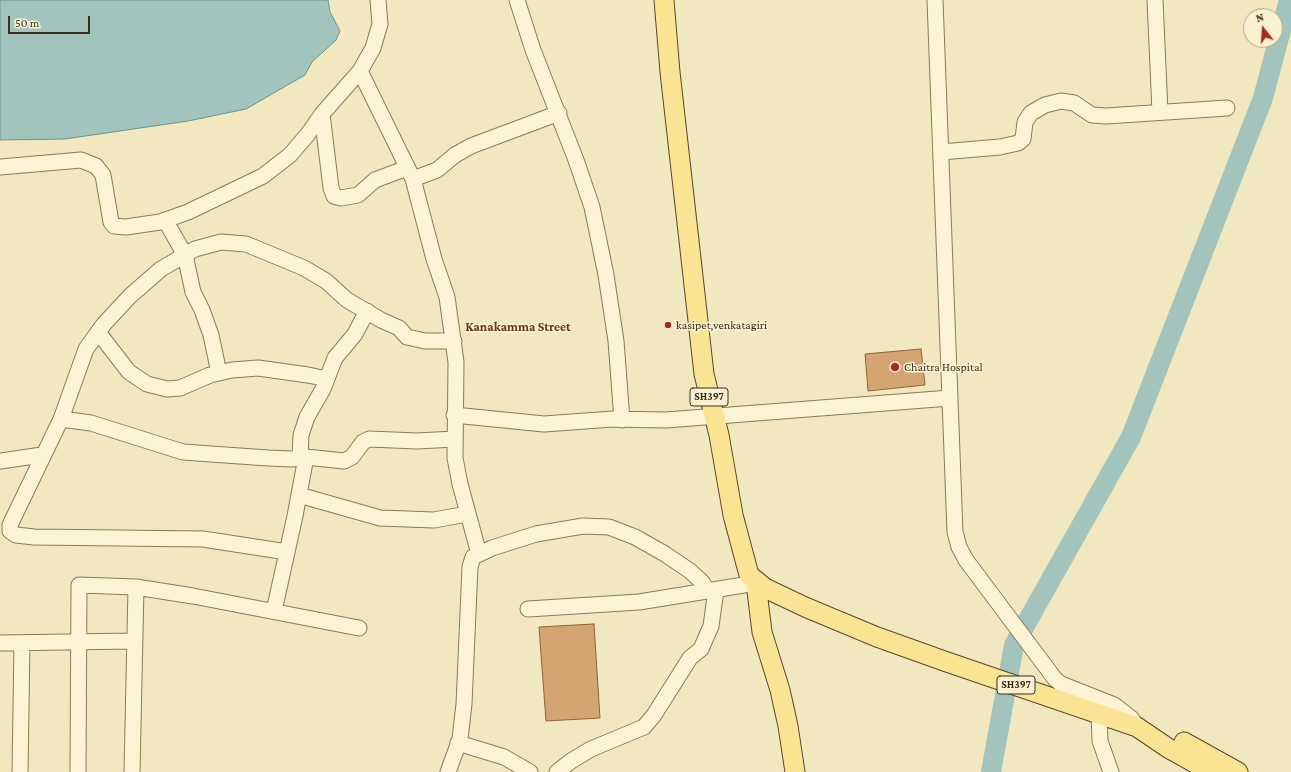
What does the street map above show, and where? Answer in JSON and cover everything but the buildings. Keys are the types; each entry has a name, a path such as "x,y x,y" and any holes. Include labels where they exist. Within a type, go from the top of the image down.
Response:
{"main road":[{"name":"SH397","path":"664,0 704,374 720,435 733,515 749,576 756,583 836,620 947,662 1092,711 1140,729 1163,732 1238,772"},
{"path":"756,583 762,632 782,697 795,772"},
{"name":"SH397","path":"1140,729 1168,748 1211,772"}],"street":[{"path":"0,167 81,160 96,166 103,175 111,222 114,226 126,227 165,220 188,212 263,176 290,154 308,134 322,114 360,71 373,48 380,24 378,0"},
{"path":"517,0 533,50 559,113 592,207 606,276 616,341 622,420"},
{"path":"935,0 955,532 966,560 1055,679 1061,684 1114,705 1131,718 1140,729"},
{"path":"1155,0 1160,112"},
{"path":"360,71 410,174 434,259 447,298 454,341 456,380 454,415 455,458 470,524 479,554"},
{"path":"941,152 1000,147 1018,143 1023,139 1025,122 1031,113 1045,105 1061,102 1074,103 1092,115 1106,116 1227,108"},
{"path":"322,114 331,188 334,196 341,198 358,196 375,180 437,170 455,155 471,146 559,113"},
{"path":"165,220 185,255 193,292 202,310 211,335 219,373"},
{"path":"287,552 203,539 34,537 16,535 5,530 61,419 86,348 98,332 130,296 161,269 195,249 221,242 246,244 278,256 326,281 347,300 399,328 408,337 425,341 454,341"},
{"path":"274,611 299,495 303,457 301,435 335,358 355,334 367,311"},
{"path":"98,332 129,372 147,384 167,389 180,388 219,373 258,368 301,373 327,379"},
{"path":"454,415 544,424 622,420 666,420 950,398"},
{"path":"61,419 91,423 183,452 268,458 303,457 344,462 352,457 363,442 369,440 417,441 455,439"},
{"path":"0,461 42,456"},
{"path":"299,495 380,518 434,520 470,524"},
{"path":"448,772 458,743 464,704 470,567 473,557 492,548 536,534 583,526 609,527 636,537 665,554 690,571 712,590"},
{"path":"528,609 639,602 756,583"},
{"path":"78,772 79,585 136,587 274,611 359,628"},
{"path":"132,772 136,587"},
{"path":"557,772 571,760 591,749 644,727 654,715 690,658 701,649 710,626 712,590"},
{"path":"0,643 134,642"},
{"path":"20,772 22,643"},
{"path":"1092,711 1100,741 1111,772"},
{"path":"458,743 504,757 530,772"}],"water":[{"path":"0,0 328,0 330,12 340,31 336,40 312,62 305,75 246,109 188,121 65,139 0,140"}],"waterway":[{"path":"991,772 1014,645 1131,437 1263,98 1289,0"}],"place":[{"name":"kasipet,venkatagiri","path":"668,325"},
{"name":"Chaitra Hospital","path":"895,367"}],"district":[{"name":"Kanakamma Street","path":"518,327"}]}
